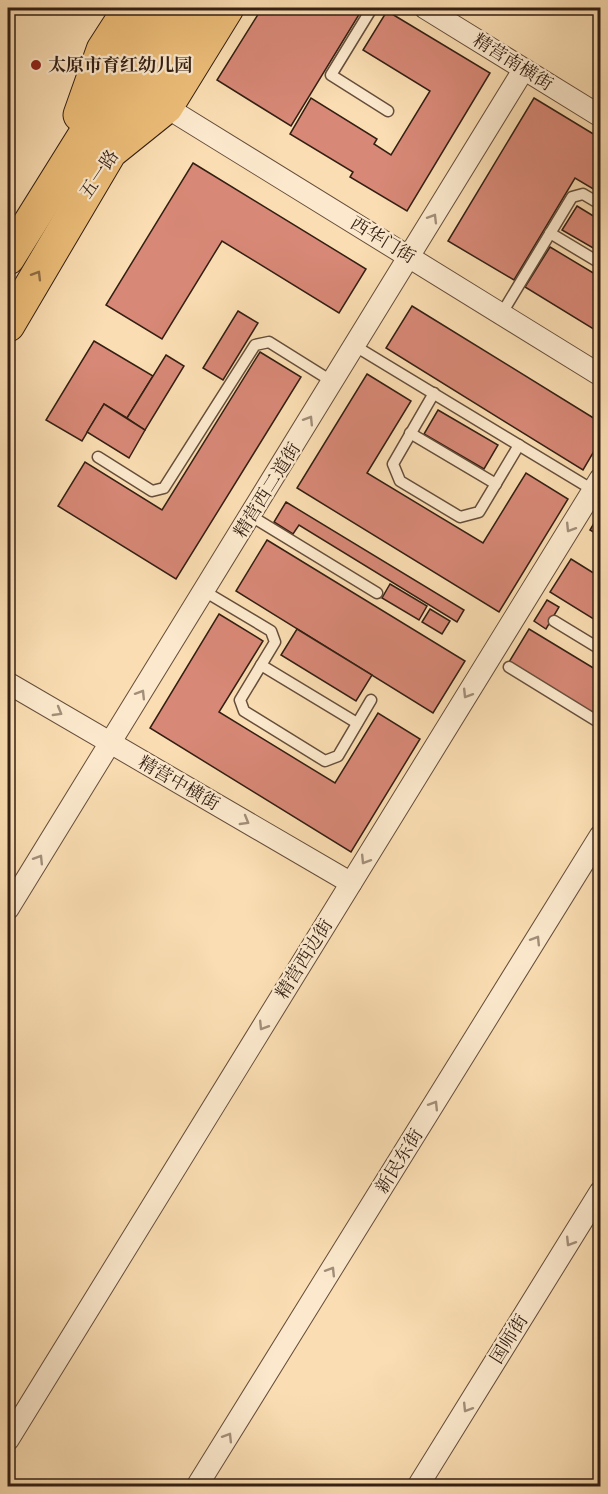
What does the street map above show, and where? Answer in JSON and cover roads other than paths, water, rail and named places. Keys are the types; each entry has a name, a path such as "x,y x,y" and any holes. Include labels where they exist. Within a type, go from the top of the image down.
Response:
{"main road":[{"name":"五一路","path":"59,174 103,50 130,8"},
{"path":"110,152 152,51 164,8"},
{"path":"8,258 59,174 152,51 193,8"},
{"name":"五一路","path":"8,325 110,152 165,107 227,8"}],"street":[{"name":"精营南横街","path":"425,8 600,116"},
{"name":"精营西二道街","path":"8,909 524,69"},
{"name":"西华门街","path":"165,107 600,375"},
{"name":"精营西边街","path":"8,1440 597,484"},
{"name":"精营中横街","path":"8,683 351,883"},
{"name":"新民东街","path":"197,1486 600,836"},
{"name":"国师街","path":"418,1486 600,1192"}],"lane":[{"path":"372,8 331,75 388,111"},
{"path":"502,313 572,197 583,194 600,204"},
{"path":"550,233 600,263"},
{"path":"98,457 152,491 164,488 255,345 269,342 333,382"},
{"path":"355,346 519,445 597,484"},
{"path":"434,393 393,464 400,481 460,517 479,513 519,445"},
{"path":"410,434 496,484"},
{"path":"250,516 377,593"},
{"path":"204,591 271,631 275,642 240,700 244,711 325,761 338,756 371,700"},
{"path":"555,621 600,649"},
{"path":"261,665 357,723"},
{"path":"508,667 600,723"}],"place":[{"name":"太原市育红幼儿园","path":"36,65"}]}
